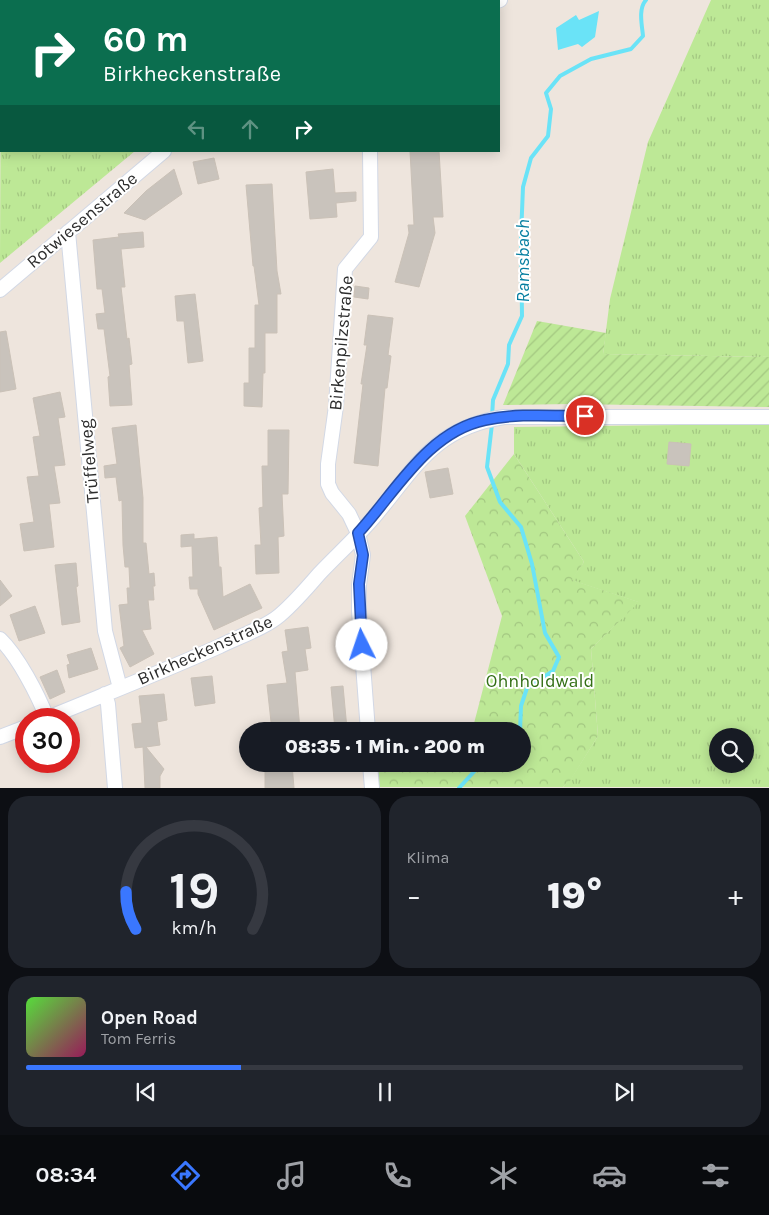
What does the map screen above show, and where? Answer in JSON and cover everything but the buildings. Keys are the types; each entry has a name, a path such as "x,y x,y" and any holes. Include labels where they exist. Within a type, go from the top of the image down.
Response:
{"street":[{"name":"Rotwiesenstraße","path":"0,290 163,152"},
{"name":"Birkenpilzstraße","path":"367,722 359,611 359,584 363,555 358,533 349,514 332,493 328,484 328,464 336,406 345,269 371,237 370,152"},
{"name":"Trüffelweg","path":"68,232 105,631 120,688"},
{"name":"Birkheckenstraße","path":"71,708 253,631 280,616 358,533 422,458 442,441 462,428 483,420 504,417 769,417"},
{"path":"0,639 10,648 42,708"},
{"path":"105,694 108,704 115,788"},
{"path":"0,737 15,731"},
{"path":"371,772 372,788"}],"green space":[{"path":"711,0 769,0 769,357 603,354 610,299 648,142"},
{"path":"0,152 134,152 0,263"},
{"path":"537,321 606,333 603,354 769,357 769,407 571,404 503,405"},
{"path":"769,424 769,787 563,787 570,780 598,736 591,649 638,602 571,580 584,562 514,454 514,427"},
{"name":"Ohnholdwald","path":"514,454 584,562 572,580 639,602 591,649 598,736 570,781 563,787 376,787 375,772 531,772 531,722 474,722 502,616 465,516"}],"water":[{"path":"599,11 595,37 582,47 578,44 558,50 556,28 576,15 579,20"}],"waterway":[{"name":"Ramsbach","path":"492,417 493,400 508,364 509,345 522,316 521,236 523,187 531,158 548,136 551,109 546,93 560,76 591,59 631,49 643,36 641,12 646,0"},
{"name":"Ramsbach","path":"492,424 487,467 500,502 521,527 532,564 545,633 559,657 553,671 527,688 521,706 520,722"},
{"name":"Ramsbach","path":"459,788 474,772"}],"route":[{"path":"362,645 359,584 363,555 358,533 374,517 404,477 422,458 442,441 462,428 483,420 504,417 585,416"}]}
